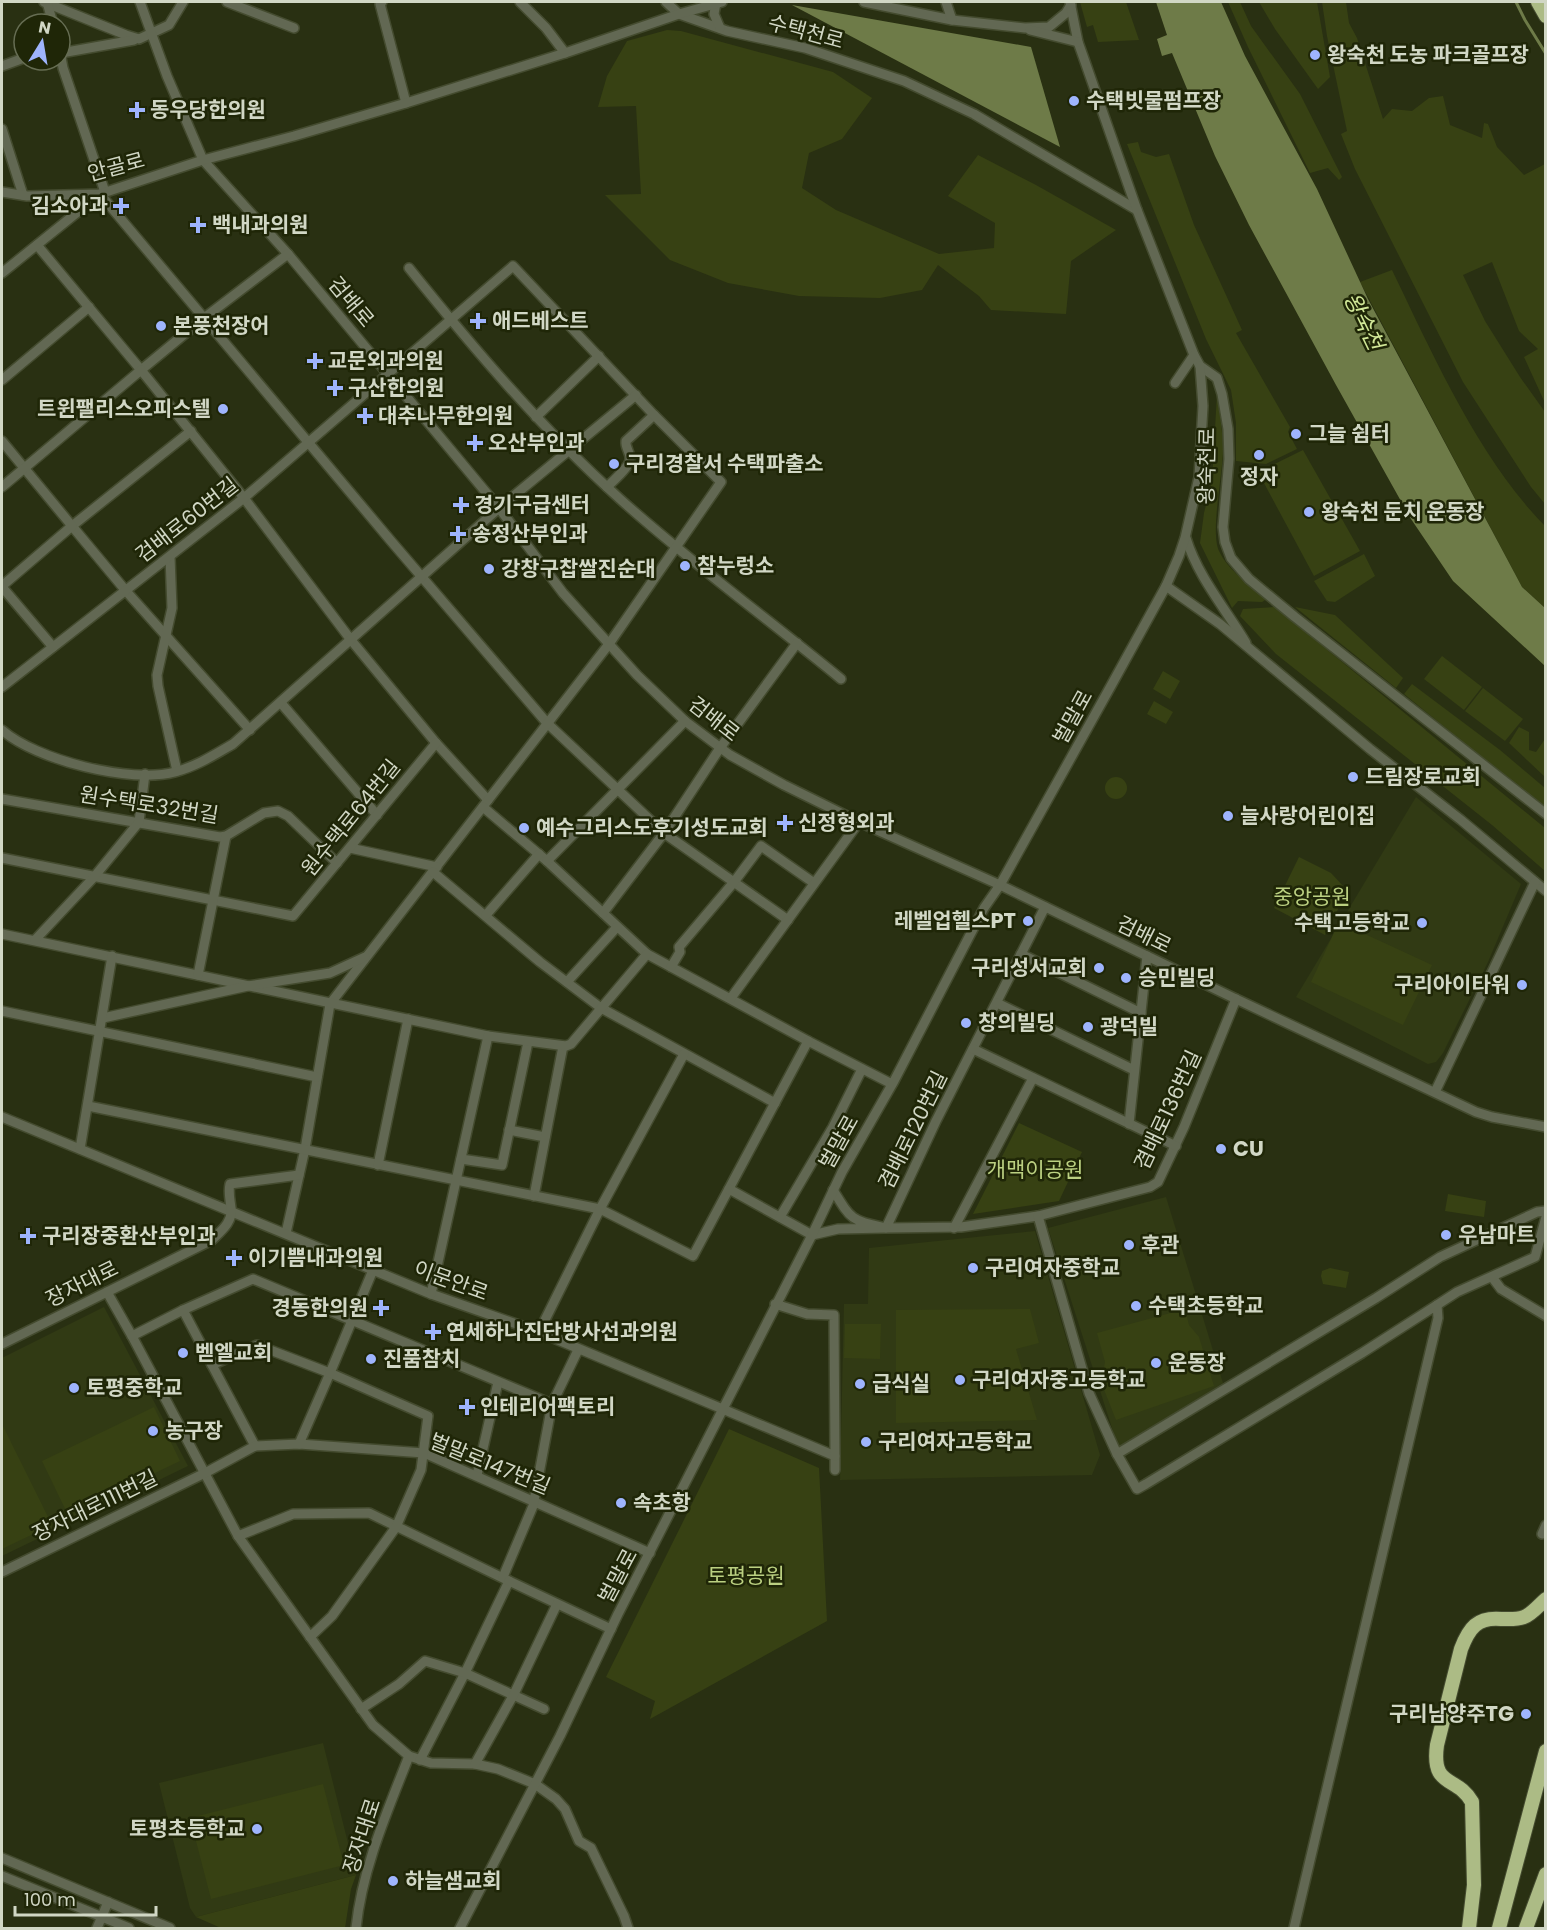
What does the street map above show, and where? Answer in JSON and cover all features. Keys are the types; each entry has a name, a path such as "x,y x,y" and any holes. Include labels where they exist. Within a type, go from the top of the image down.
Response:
{"highway":[{"path":"1538,2 1545,16"},
{"path":"1469,1929 1474,1885 1472,1802 1467,1794 1450,1784 1437,1769 1435,1759 1437,1745 1466,1635 1474,1625 1491,1618 1515,1620 1527,1616 1545,1599"},
{"path":"1498,1929 1545,1751"},
{"path":"1526,1929 1545,1874"}],"street":[{"path":"46,2 140,39"},
{"name":"검배로","path":"140,2 203,160 288,254 499,508 563,593 637,675 685,721 720,748 784,785 859,822 1000,885 1476,1112 1545,1127"},
{"path":"72,50 140,39 169,25 183,2"},
{"path":"226,2 294,28"},
{"path":"379,2 406,103"},
{"path":"520,2 546,28 565,53"},
{"path":"666,2 679,14"},
{"path":"203,160 406,103 719,2"},
{"path":"719,2 714,14 720,28"},
{"path":"864,2 952,20 1025,28 1049,27 1066,13 1071,3"},
{"path":"946,2 952,20"},
{"name":"왕숙천로","path":"1071,3 1078,42 1137,210 1194,355 1200,366 1217,378 1222,394 1229,459 1223,527 1225,542 1231,558 1249,579 1295,617 1545,814"},
{"name":"수택천로","path":"679,14 720,28 805,48 904,81 974,114 1137,210"},
{"path":"1025,28 1078,42"},
{"path":"64,72 103,193 204,318 422,577 547,723 617,789 664,833 788,920"},
{"path":"2,129 23,195"},
{"name":"안골로","path":"2,192 23,195 103,193 203,160"},
{"path":"2,273 103,193"},
{"path":"37,245 191,431 351,640 485,804 647,954 892,1084"},
{"path":"2,487 204,318 288,254"},
{"name":"검배로60번길","path":"3,682 53,647 244,498 513,266 599,356"},
{"path":"409,268 536,417 607,487 842,679"},
{"path":"2,380 89,307"},
{"path":"1175,382 1194,355"},
{"path":"286,1233 305,1149 330,1004 609,644 721,482 599,356 536,417"},
{"name":"벌말로","path":"460,1929 560,1736 611,1629 833,1190 892,1084 984,908 1000,885 1166,586 1185,538 1199,477 1203,406 1200,366"},
{"path":"2,730 13,740 64,761 122,774 177,771 206,761 250,730 499,508 636,394"},
{"path":"607,487 630,462 625,446 626,441 654,415"},
{"path":"53,647 2,586 72,526 191,431"},
{"path":"2,441 126,591 250,730"},
{"path":"1185,538 1191,556 1209,588 1228,612 1250,650"},
{"path":"170,557 172,608 158,675 158,686 177,771"},
{"path":"1166,586 1220,624 1545,891"},
{"path":"603,913 664,833 720,748 797,643"},
{"path":"281,703 377,815"},
{"path":"486,915 685,721"},
{"name":"원수택로64번길","path":"214,901 293,916 436,743"},
{"path":"35,940 94,877 139,822 145,774"},
{"name":"원수택로32번길","path":"2,799 219,837 226,836 264,813 278,811 288,816 337,863"},
{"path":"730,998 859,822"},
{"path":"198,975 226,836"},
{"path":"671,967 680,952 679,948 761,846 814,883"},
{"path":"350,848 435,870 540,962 601,1008 775,1103"},
{"path":"2,858 214,901"},
{"path":"1435,1092 1535,882"},
{"name":"겸배로120번길","path":"886,1228 936,1121 1045,907"},
{"path":"567,982 617,927"},
{"path":"2,934 488,1036 563,1046 572,1044 647,954"},
{"path":"1021,954 1141,1013"},
{"path":"103,1018 248,986 330,973 369,955"},
{"path":"80,1149 112,956"},
{"path":"1129,1124 1147,956"},
{"name":"겸배로136번길","path":"886,1228 954,1228 1038,1216 1155,1185 1161,1178 1176,1146 1236,999"},
{"path":"997,1003 1134,1070"},
{"path":"2,1011 317,1077"},
{"path":"378,1165 408,1019"},
{"path":"431,1294 488,1036"},
{"path":"88,1106 600,1209 693,1256 808,1041"},
{"path":"461,1159 502,1165 528,1042"},
{"path":"534,1196 563,1046"},
{"path":"974,1049 1176,1146"},
{"path":"539,1332 600,1209 684,1054"},
{"path":"780,1217 833,1127 862,1069"},
{"path":"954,1228 1033,1078"},
{"name":"이문안로","path":"2,1117 431,1294 539,1332 836,1456"},
{"path":"509,1130 545,1137"},
{"path":"232,1212 228,1191 230,1184 299,1175"},
{"path":"729,1189 812,1235 838,1229 886,1228"},
{"path":"833,1190 853,1219 886,1228"},
{"path":"1117,1454 1377,1298 1440,1257 1537,1212 1545,1211"},
{"name":"장자대로","path":"2,1344 212,1240 226,1228 232,1212"},
{"path":"1038,1216 1089,1394 1117,1454 1137,1489 1362,1353 1457,1292 1535,1257 1545,1217"},
{"path":"299,1444 373,1270"},
{"path":"1492,1277 1501,1289 1545,1316"},
{"path":"132,1336 253,1279 552,1404"},
{"path":"107,1292 238,1536 372,1725 409,1756 431,1763 475,1764 498,1769 535,1784 556,1799 565,1809 579,1841 591,1848 628,1929"},
{"path":"775,1304 807,1314 834,1315 835,1470"},
{"path":"1294,1929 1438,1318 1437,1305"},
{"path":"183,1310 255,1446"},
{"path":"212,1365 257,1345 330,1373 428,1416 421,1470 396,1527 332,1616 310,1637"},
{"path":"420,1760 465,1673 506,1579 534,1501 552,1404 578,1350"},
{"path":"477,1475 498,1382"},
{"name":"벌말로147번길","path":"205,1473 255,1446 299,1444 424,1453 650,1553"},
{"name":"장자대로111번길","path":"2,1572 205,1473"},
{"path":"238,1536 293,1514 369,1513 611,1629"},
{"path":"475,1764 514,1694 557,1604"},
{"path":"361,1708 399,1684 425,1661 465,1673 544,1709"},
{"name":"장자대로","path":"356,1929 361,1897 380,1831 409,1756"},
{"path":"2,1858 170,1929"},
{"path":"2,1876 129,1929"},
{"path":"97,1929 108,1902"}],"shaded area":[{"name":"수택고등학교","path":"1416,797 1521,884 1488,962 1443,1053 1436,1062 1428,1064 1296,997"},
{"name":"수택초등학교","path":"1166,1197 1223,1383 1119,1450 1048,1228"},
{"name":"구리여자중고등학교","path":"1035,1231 1100,1455 1092,1475 840,1480 844,1304 868,1304 869,1248"},
{"name":"토평중학교","path":"104,1307 188,1466 2,1556 2,1358"},
{"name":"토평초등학교","path":"323,1743 356,1875 196,1917 190,1908 159,1783"}],"green space":[{"path":"1080,2 1126,2 1139,40 1098,42 1093,25 1087,27"},
{"path":"1228,2 1240,2 1251,26 1300,94 1342,177 1339,180 1328,168 1310,173"},
{"name":"왕숙천 도농 파크골프장","path":"1259,2 1317,2 1330,77 1318,89 1275,29"},
{"path":"1322,2 1346,2 1349,23 1357,38 1383,119 1392,109 1412,111 1429,98 1443,96 1450,125 1482,138 1484,123 1488,124 1497,147 1524,175 1545,164 1545,403 1524,357 1538,349 1519,331 1492,262 1463,275 1485,321 1545,412 1545,504 1531,487 1463,382 1355,169 1341,134 1347,131"},
{"path":"667,30 681,31 833,72 872,98 842,139 809,153 802,188 836,210 939,254 994,248 995,223 948,196 978,155 1116,230 1071,261 1066,314 991,310 979,296 938,265 922,290 880,298 799,296 728,283 670,260 605,195 641,194 636,106 598,107 607,76 627,41"},
{"path":"1138,142 1141,152 1156,157 1169,154 1194,225 1242,330 1236,333 1290,427 1288,432 1297,449 1266,464 1236,461 1236,423 1231,390 1206,339 1127,144"},
{"path":"1392,270 1441,371 1478,438 1521,499 1545,526 1545,608 1522,587 1360,282"},
{"path":"1217,394 1223,449 1216,517 1219,551 1239,576 1265,600 1262,602 1238,601 1232,608 1200,543 1212,481"},
{"name":"왕숙천 둔치 운동장","path":"1303,450 1360,551 1314,576 1258,472"},
{"path":"1364,554 1375,576 1335,602 1327,601 1314,581"},
{"path":"1275,607 1545,828 1545,871 1492,825 1276,654 1240,616 1243,609"},
{"path":"1295,607 1335,615 1403,678 1396,688"},
{"path":"1442,656 1482,687 1464,710 1424,679"},
{"path":"1163,671 1180,681 1170,699 1153,689"},
{"path":"1412,684 1500,750 1545,788 1545,809 1404,694"},
{"path":"1483,688 1523,719 1505,741 1465,711"},
{"path":"1154,701 1173,712 1166,724 1147,714"},
{"path":"1519,727 1529,732 1529,750 1536,752 1545,739 1545,777 1509,743"},
{"path":"1116,777 1124,780 1127,788 1124,796 1116,799 1108,796 1105,788 1108,780"},
{"name":"중앙공원","path":"1299,857 1331,873 1344,887 1341,903 1325,935 1274,908"},
{"path":"1339,922 1432,965 1403,1025 1311,982"},
{"name":"개맥이공원","path":"1019,1123 1082,1152 1059,1201 973,1214"},
{"path":"1448,1194 1486,1201 1484,1217 1445,1211"},
{"path":"1330,1268 1349,1272 1346,1288 1323,1284 1322,1271"},
{"path":"1030,1309 1039,1343 1016,1349 1037,1420 896,1423 896,1310"},
{"name":"운동장","path":"1185,1309 1189,1325 1199,1337 1214,1386 1116,1420 1101,1382 1105,1362 1097,1333"},
{"path":"845,1324 881,1324 880,1359 844,1358"},
{"path":"154,1407 180,1461 68,1515 42,1461"},
{"path":"2,1424 52,1525 2,1549"},
{"name":"토평공원","path":"729,1429 819,1468 827,1621 650,1719 655,1701 606,1677"},
{"path":"323,1784 344,1865 211,1899 190,1818"},
{"path":"356,1875 351,1889 345,1928 221,1928 196,1917"}],"water":[{"name":"왕숙천","path":"1156,2 1221,2 1245,56 1317,189 1368,299 1522,587 1545,608 1545,666 1453,581 1411,519 1249,225 1215,156 1172,53 1162,56 1157,39 1167,35"},
{"path":"792,5 1031,47 1060,147"}],"waterway":[{"path":"1516,2 1546,54"}],"place":[{"name":"왕숙천 도농 파크골프장","path":"1315,55"},
{"name":"수택빗물펌프장","path":"1074,101"},
{"name":"동우당한의원","path":"137,110"},
{"name":"김소아과","path":"121,206"},
{"name":"백내과의원","path":"198,225"},
{"name":"애드베스트","path":"478,321"},
{"name":"본풍천장어","path":"161,326"},
{"name":"교문외과의원","path":"315,361"},
{"name":"구산한의원","path":"335,388"},
{"name":"트윈팰리스오피스텔","path":"223,409"},
{"name":"대추나무한의원","path":"365,416"},
{"name":"그늘 쉼터","path":"1296,434"},
{"name":"오산부인과","path":"475,443"},
{"name":"정자","path":"1259,455"},
{"name":"구리경찰서 수택파출소","path":"614,464"},
{"name":"경기구급센터","path":"461,505"},
{"name":"왕숙천 둔치 운동장","path":"1309,512"},
{"name":"송정산부인과","path":"458,534"},
{"name":"참누렁소","path":"685,566"},
{"name":"강창구찹쌀진순대","path":"489,569"},
{"name":"드림장로교회","path":"1353,777"},
{"name":"늘사랑어린이집","path":"1228,816"},
{"name":"신정형외과","path":"785,823"},
{"name":"예수그리스도후기성도교회","path":"524,828"},
{"name":"레벨업헬스PT","path":"1028,921"},
{"name":"수택고등학교","path":"1422,923"},
{"name":"구리성서교회","path":"1099,968"},
{"name":"승민빌딩","path":"1126,978"},
{"name":"구리아이타워","path":"1522,985"},
{"name":"창의빌딩","path":"966,1023"},
{"name":"광덕빌","path":"1088,1027"},
{"name":"CU","path":"1221,1149"},
{"name":"우남마트","path":"1446,1235"},
{"name":"구리장중환산부인과","path":"28,1236"},
{"name":"후관","path":"1129,1245"},
{"name":"이기쁨내과의원","path":"234,1258"},
{"name":"구리여자중학교","path":"973,1268"},
{"name":"수택초등학교","path":"1136,1306"},
{"name":"경동한의원","path":"381,1308"},
{"name":"연세하나진단방사선과의원","path":"433,1332"},
{"name":"벧엘교회","path":"183,1353"},
{"name":"진품참치","path":"371,1359"},
{"name":"운동장","path":"1156,1363"},
{"name":"구리여자중고등학교","path":"960,1380"},
{"name":"급식실","path":"860,1384"},
{"name":"토평중학교","path":"74,1388"},
{"name":"인테리어팩토리","path":"467,1407"},
{"name":"농구장","path":"153,1431"},
{"name":"구리여자고등학교","path":"866,1442"},
{"name":"속초항","path":"621,1503"},
{"name":"구리남양주TG","path":"1526,1714"},
{"name":"토평초등학교","path":"257,1829"},
{"name":"하늘샘교회","path":"393,1881"}]}
